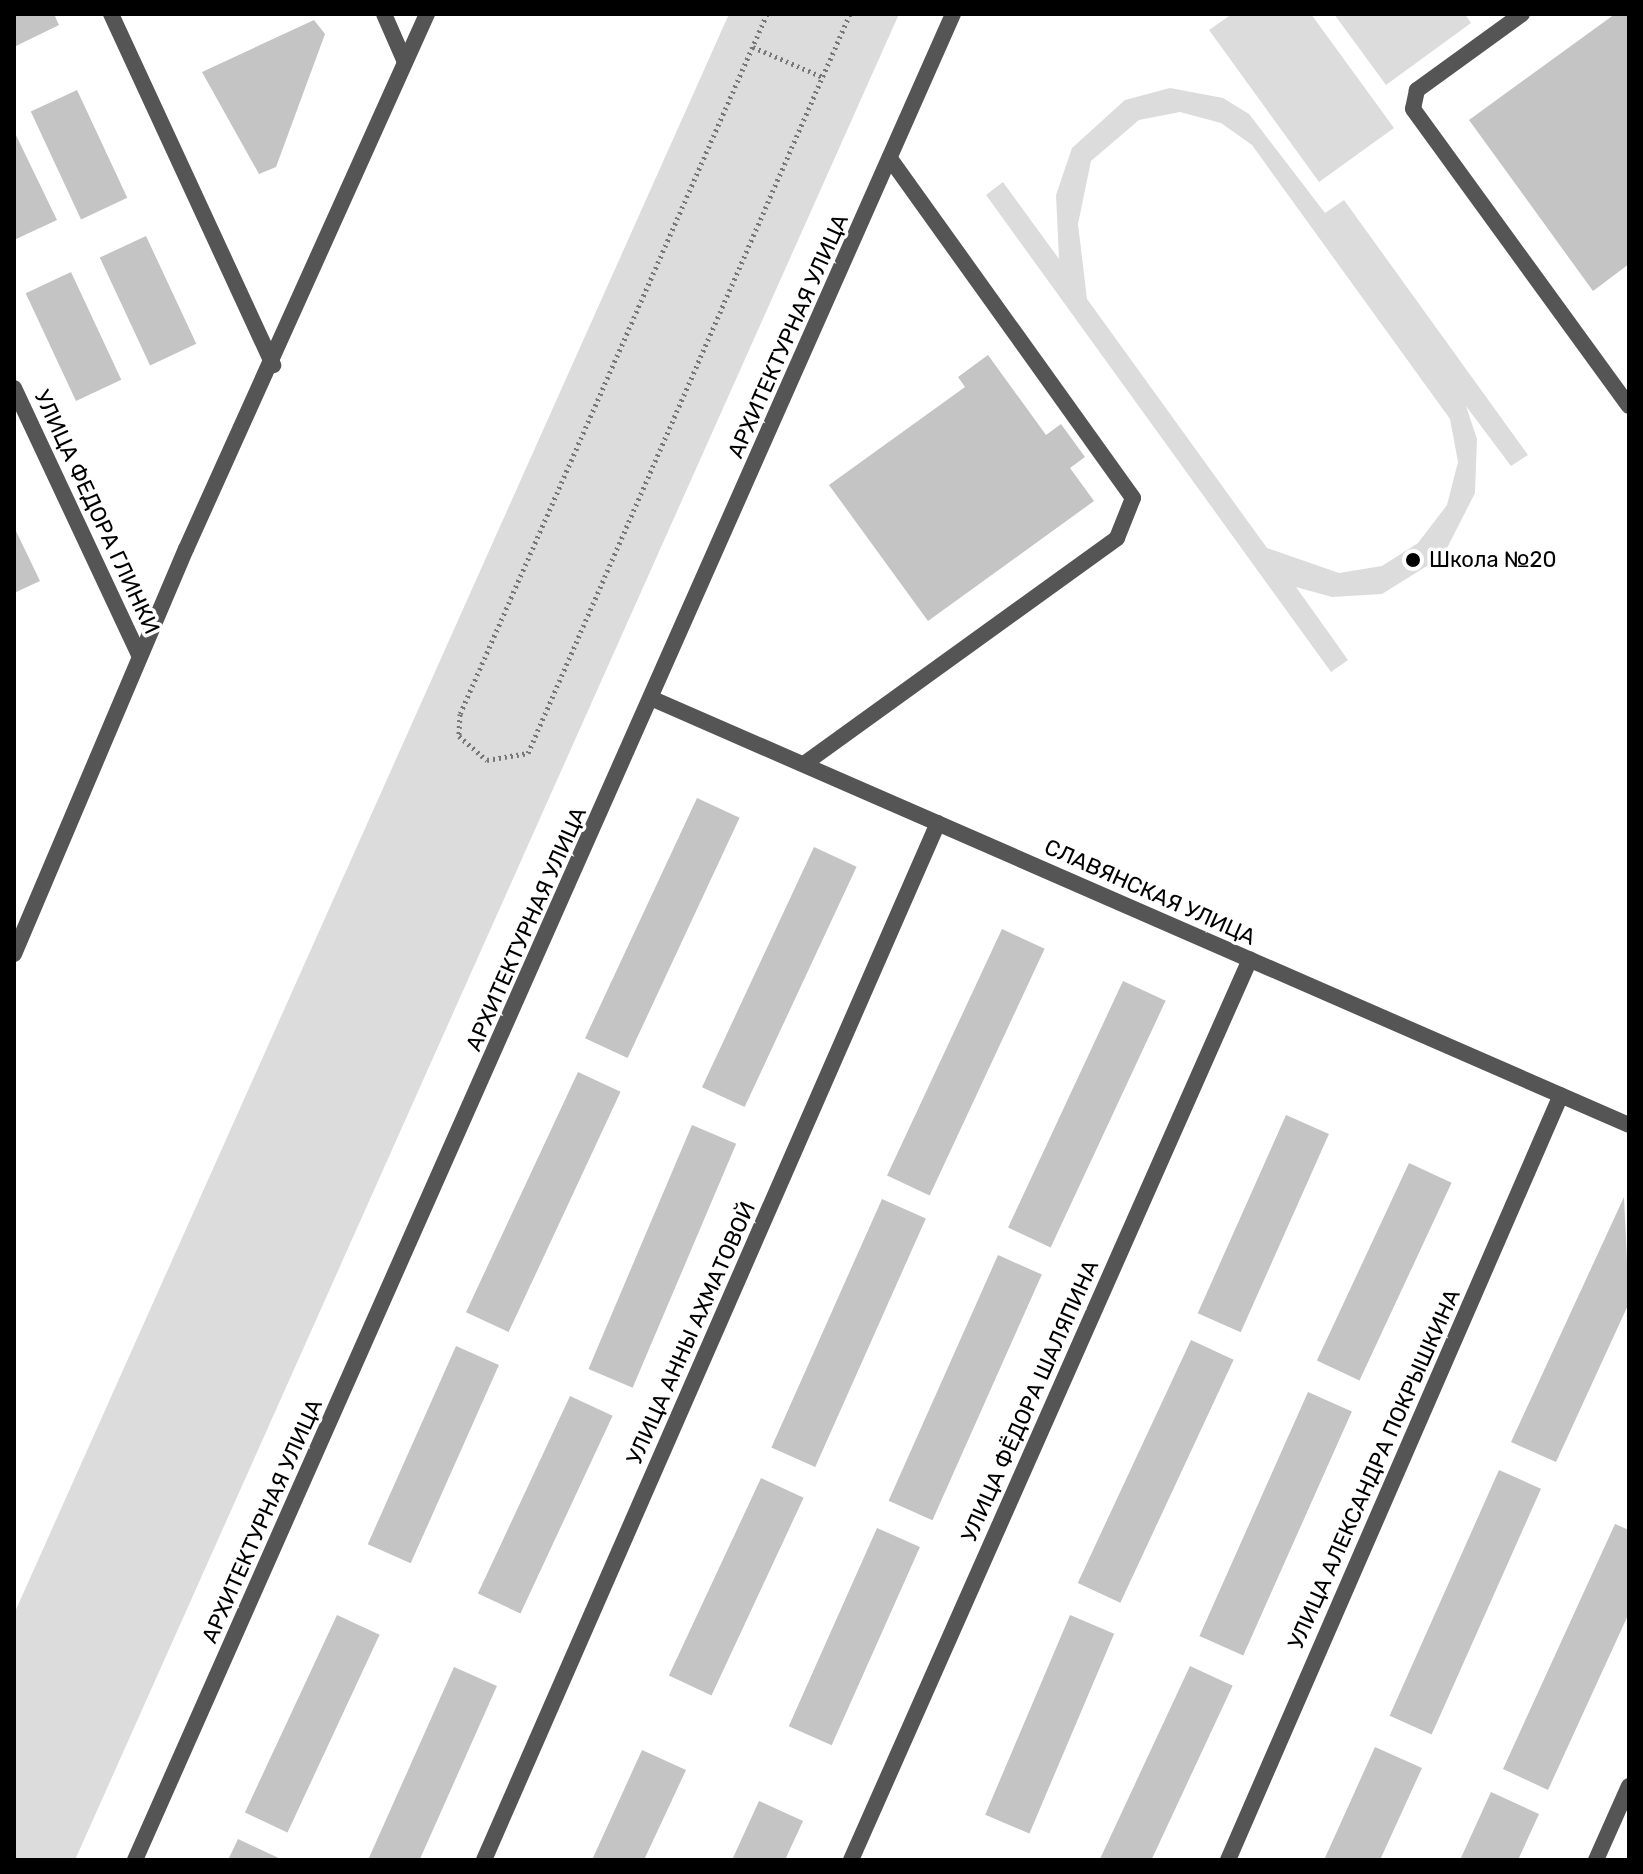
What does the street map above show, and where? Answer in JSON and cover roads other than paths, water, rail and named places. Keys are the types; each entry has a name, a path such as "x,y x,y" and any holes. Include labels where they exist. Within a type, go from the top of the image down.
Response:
{"street":[{"path":"111,14 273,365"},
{"path":"384,14 405,62"},
{"path":"14,951 139,655 273,365 427,14"},
{"name":"АРХИТЕКТУРНАЯ УЛИЦА","path":"135,1860 653,699 953,14"},
{"path":"1522,14 1417,90 1413,109 1629,406"},
{"path":"804,764 1117,538 1133,498 890,158"},
{"name":"УЛИЦА ФЕДОРА ГЛИНКИ","path":"14,388 139,655"},
{"name":"СЛАВЯНСКАЯ УЛИЦА","path":"653,699 1629,1125"},
{"name":"УЛИЦА АННЫ АХМАТОВОЙ","path":"484,1860 938,823"},
{"name":"УЛИЦА ФЁДОРА ШАЛЯПИНА","path":"851,1860 1250,959"},
{"name":"УЛИЦА АЛЕКСАНДРА ПОКРЫШКИНА","path":"1228,1860 1561,1095"},
{"path":"1596,1860 1629,1786"}],"place":[{"name":"Школа №20","path":"1413,560"}]}
